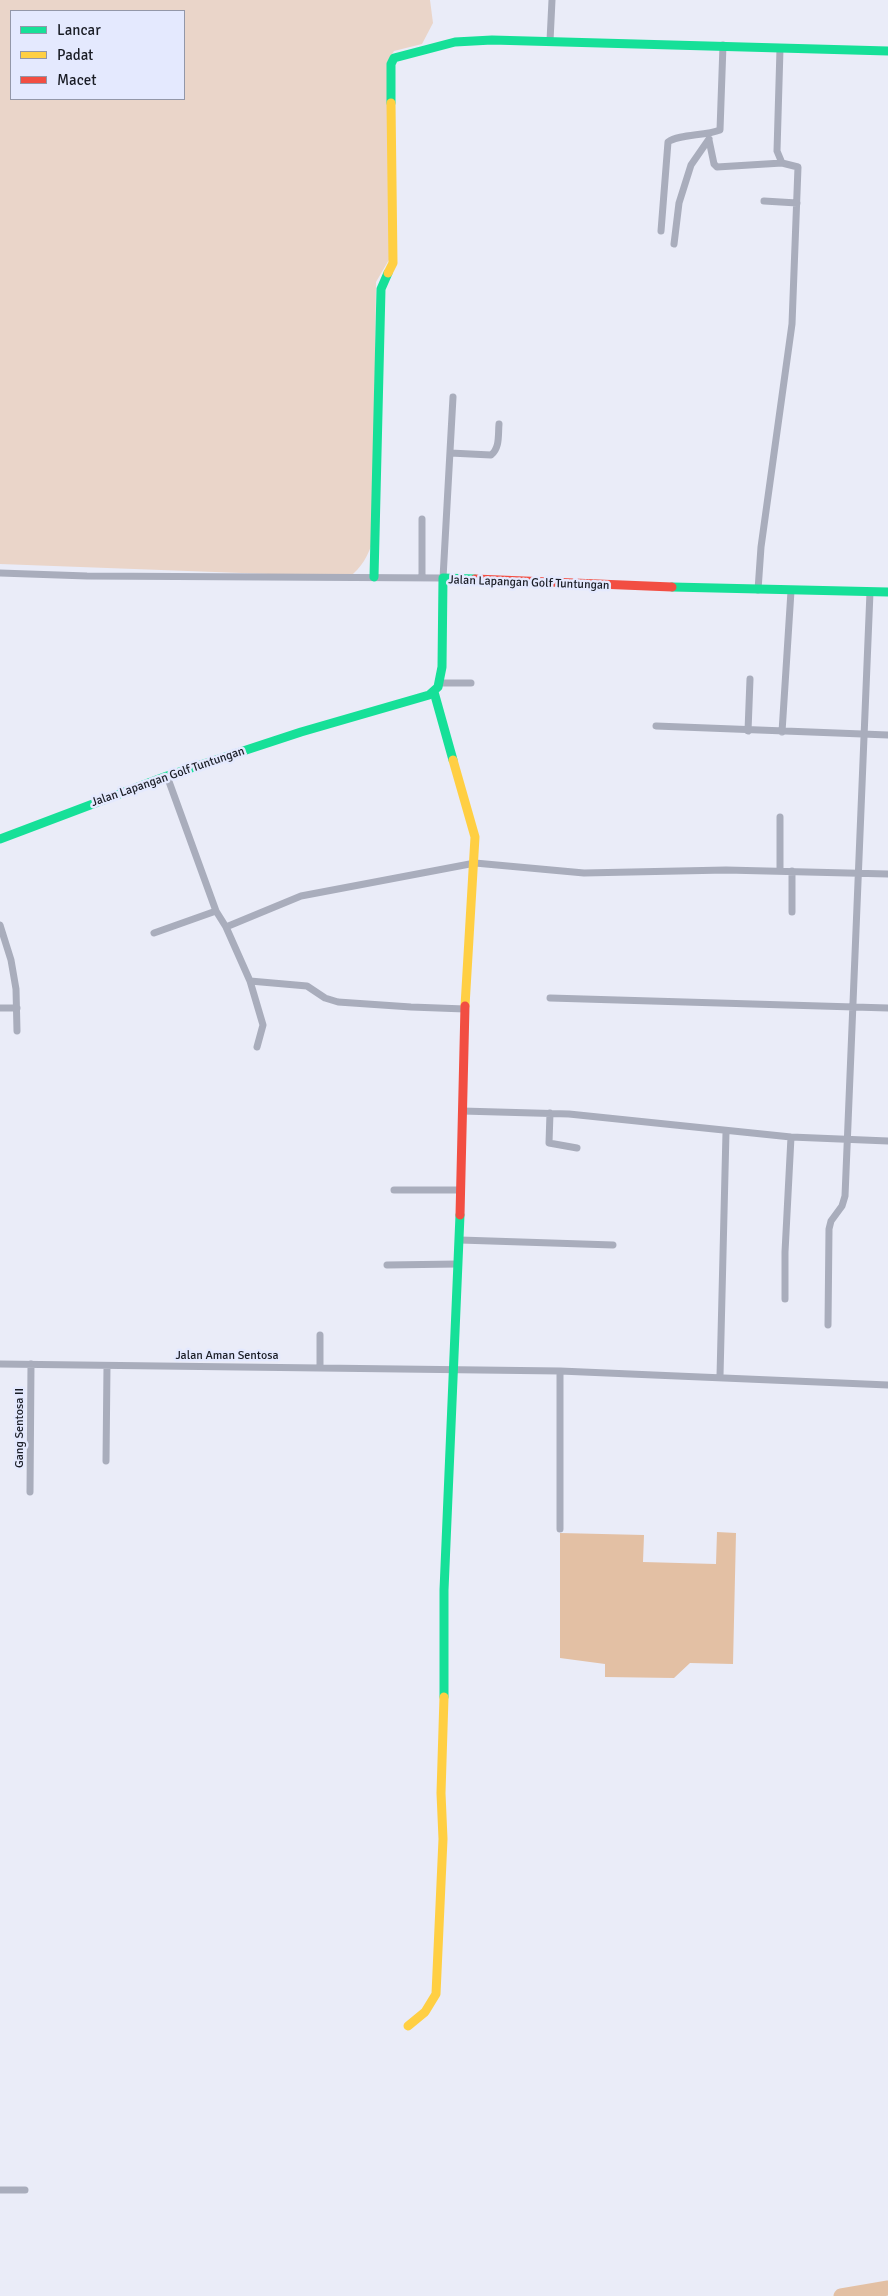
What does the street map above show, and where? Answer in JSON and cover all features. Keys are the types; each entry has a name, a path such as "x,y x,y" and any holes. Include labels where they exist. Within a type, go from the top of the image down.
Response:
{"street":[{"path":"550,42 552,0"},
{"path":"374,577 381,289 393,263 391,64 394,58 400,54 455,42 723,45 780,49 888,51"},
{"path":"674,244 679,203 691,165 710,137 720,130 722,120 723,45"},
{"path":"780,49 777,151 782,163"},
{"path":"710,137 714,164 717,166 782,163 798,167 792,324 761,546 758,590"},
{"path":"661,231 668,142 674,138 710,137"},
{"path":"764,201 796,202"},
{"path":"0,573 87,576 444,578 453,397"},
{"path":"450,453 491,455 496,452 499,424"},
{"path":"422,519 422,577"},
{"name":"Jalan Lapangan Golf Tuntungan","path":"0,840 167,776 301,732 422,698 434,692 439,683 442,668 444,578 758,590 888,592"},
{"path":"782,732 790,591"},
{"path":"828,1325 829,1229 831,1221 844,1202 848,1139 857,873 865,735 870,592"},
{"path":"748,731 750,679"},
{"path":"439,683 471,683"},
{"path":"408,2026 421,2017 431,2006 436,1994 443,1839 445,1581 460,1240 459,1190 464,1008 470,909 475,863 475,832 434,692"},
{"path":"656,726 888,735"},
{"path":"167,776 216,911 226,927 250,981 263,1025 256,1047"},
{"path":"780,817 780,871"},
{"path":"226,927 301,896 475,863 584,873 726,870 888,874"},
{"path":"792,871 792,912"},
{"path":"154,933 216,911"},
{"path":"0,925 11,960 17,1008 17,1031"},
{"path":"250,981 307,986 325,998 338,1002 411,1007 464,1008"},
{"path":"550,998 888,1008"},
{"path":"0,1008 17,1008"},
{"path":"462,1111 550,1112 726,1132 888,1141"},
{"path":"550,1112 549,1143 578,1148"},
{"path":"720,1376 726,1132"},
{"path":"785,1299 785,1252 791,1137"},
{"path":"394,1190 459,1190"},
{"path":"460,1240 613,1245"},
{"path":"386,1265 458,1264"},
{"path":"320,1335 320,1368"},
{"name":"Jalan Aman Sentosa","path":"0,1364 560,1371 720,1376 888,1385"},
{"name":"Gang Sentosa II","path":"30,1492 31,1364"},
{"path":"106,1461 107,1366"},
{"path":"560,1371 560,1529"},
{"path":"0,2190 26,2190"}],"shaded area":[{"path":"0,0 430,0 433,23 422,44 394,51 387,62 390,258 376,282 373,541 361,565 349,577 0,564"},
{"path":"717,1532 736,1533 733,1664 690,1663 674,1678 605,1677 605,1664 560,1658 560,1533 644,1535 643,1562 716,1564"}],"waterway":[{"path":"841,2296 888,2288"}],"traffic: fast":[{"path":"391,103 391,64 394,58 455,42 492,40 888,51"},
{"path":"374,577 381,289 388,273"},
{"path":"0,839 167,776 301,732 429,695 438,687 442,667 443,578 475,579"},
{"path":"672,587 888,592"},
{"path":"434,692 453,760"},
{"path":"444,1697 444,1590 460,1215"}],"traffic: slow":[{"path":"388,273 393,263 391,103"},
{"path":"453,760 475,837 465,1006"},
{"path":"408,2026 425,2012 436,1994 443,1839 441,1793 444,1697"}],"traffic: jam":[{"path":"475,579 672,587"},
{"path":"460,1215 465,1006"}]}
